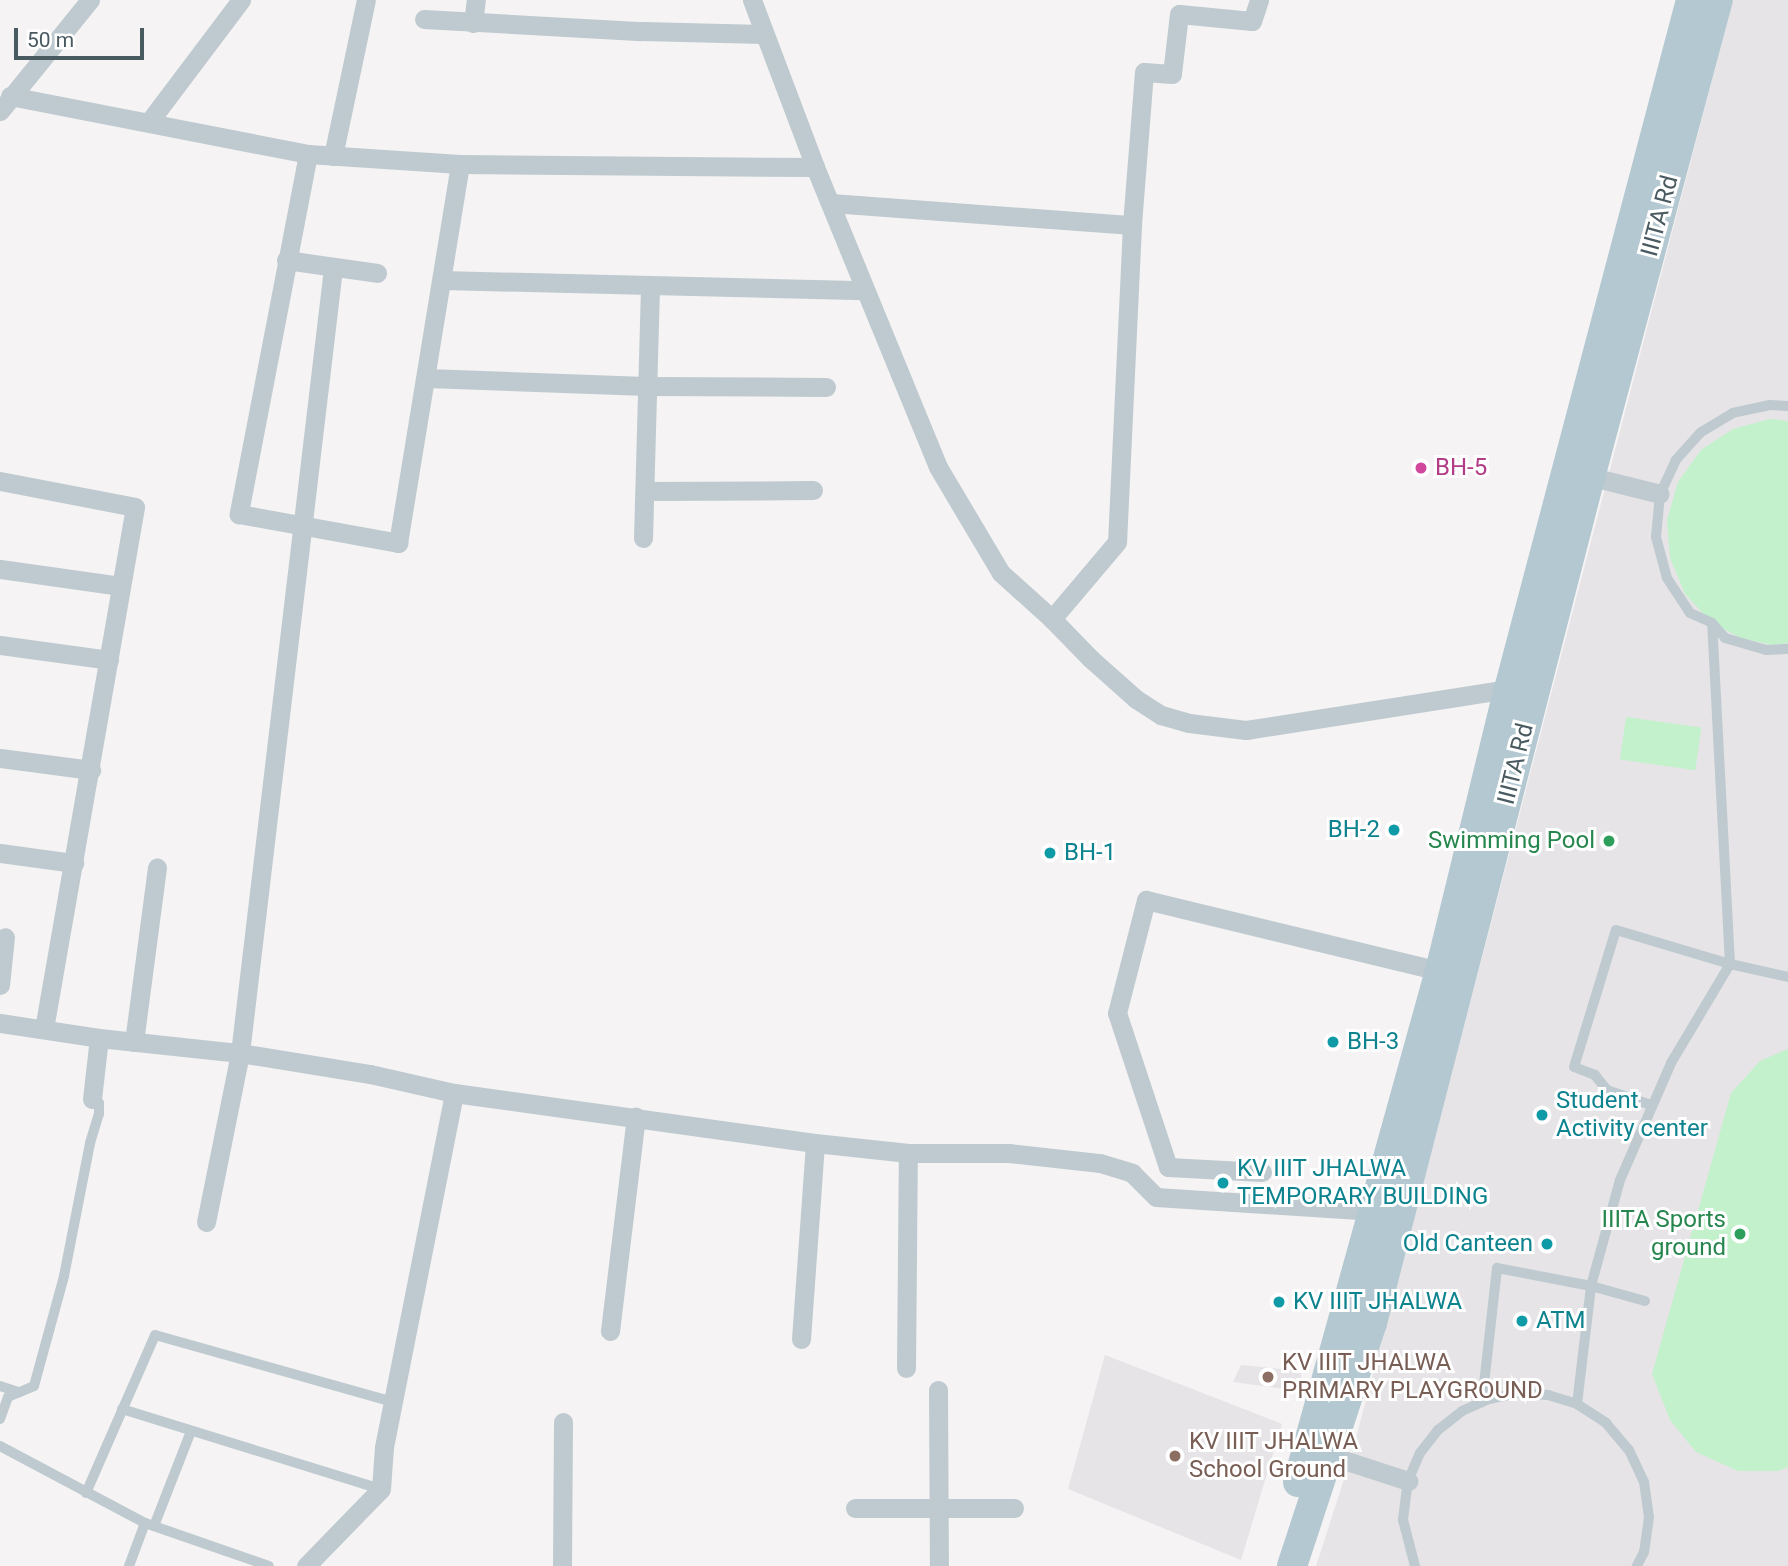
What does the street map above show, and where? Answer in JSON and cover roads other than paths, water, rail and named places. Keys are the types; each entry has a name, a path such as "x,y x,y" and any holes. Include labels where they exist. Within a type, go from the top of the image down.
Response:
{"main road":[{"name":"IIITA Rd","path":"1271,1566 1372,1323 1691,0"},
{"name":"IIITA Rd","path":"1292,1566 1375,1211 1440,971 1509,689 1578,474 1718,0"}],"street":[{"path":"5,104 90,0"},
{"path":"149,122 241,0"},
{"path":"333,156 366,0"},
{"path":"473,23 476,0"},
{"path":"752,0 815,167 938,467 1001,573 1091,659 1136,699 1161,715 1189,723 1246,730 1509,689"},
{"path":"1052,619 1117,542 1132,225 1144,72 1171,74 1179,13 1252,21 1259,0"},
{"path":"424,19 764,34"},
{"path":"5,104 149,122 308,155 460,164 815,167"},
{"path":"308,155 239,514 302,528 398,543 460,164"},
{"path":"831,203 1132,225"},
{"path":"286,260 377,274"},
{"path":"206,1222 240,1053 333,268"},
{"path":"442,280 865,290"},
{"path":"643,538 650,287"},
{"path":"427,378 646,386 826,387"},
{"path":"1578,474 1660,494"},
{"path":"0,481 135,507 44,1030"},
{"path":"645,491 813,490"},
{"path":"0,569 121,586"},
{"path":"0,645 109,660"},
{"path":"0,758 91,770"},
{"path":"0,853 74,863"},
{"path":"134,1042 158,868"},
{"path":"1262,1172 1168,1167 1117,1013 1146,900 1440,971"},
{"path":"0,985 5,937"},
{"path":"0,1023 99,1038 240,1053 370,1074 454,1093 815,1143 908,1153 1009,1153 1100,1163 1132,1173 1156,1198 1375,1211"},
{"path":"92,1099 99,1038"},
{"path":"306,1566 381,1489 384,1447 454,1093"},
{"path":"610,1331 636,1117"},
{"path":"801,1339 815,1143"},
{"path":"906,1367 908,1153"},
{"path":"938,1390 939,1566"},
{"path":"562,1566 563,1422"},
{"path":"1318,1452 1408,1481"},
{"path":"855,1507 1014,1508"}],"lane":[{"path":"1788,406 1770,405 1733,413 1701,432 1676,460 1660,494 1656,537 1667,578 1690,613 1712,623 1725,638 1766,650 1788,649"},
{"path":"1577,1404 1591,1286 1620,1180 1671,1063 1730,964 1712,623"},
{"path":"1651,1105 1607,1090 1595,1075 1574,1067 1616,930 1730,964 1788,977"},
{"path":"0,1419 8,1397 34,1386 64,1276 90,1143 99,1114 99,1104 92,1099"},
{"path":"1482,1402 1497,1268 1591,1286 1645,1301"},
{"path":"86,1493 155,1335 393,1402"},
{"path":"0,1386 19,1392"},
{"path":"1415,1566 1403,1520 1408,1481 1420,1453 1438,1430 1462,1411 1482,1402 1518,1393 1548,1395 1577,1404 1606,1423 1629,1450 1644,1482 1648,1517 1644,1552 1637,1566"},
{"path":"122,1409 381,1489"},
{"path":"129,1566 191,1431"},
{"path":"0,1446 149,1525 269,1566"}],"place":[{"name":"BH-5","path":"1421,468"},
{"name":"BH-2","path":"1394,830"},
{"name":"Swimming Pool","path":"1609,841"},
{"name":"BH-1","path":"1050,853"},
{"name":"BH-3","path":"1333,1042"},
{"name":"Student Activity center","path":"1542,1115"},
{"name":"KV IIIT JHALWA TEMPORARY BUILDING","path":"1223,1183"},
{"name":"IIITA Sports ground","path":"1740,1234"},
{"name":"Old Canteen","path":"1547,1244"},
{"name":"KV IIIT JHALWA","path":"1279,1302"},
{"name":"ATM","path":"1522,1321"},
{"name":"KV IIIT JHALWA PRIMARY PLAYGROUND","path":"1268,1377"},
{"name":"KV IIIT JHALWA School Ground","path":"1175,1456"}]}
